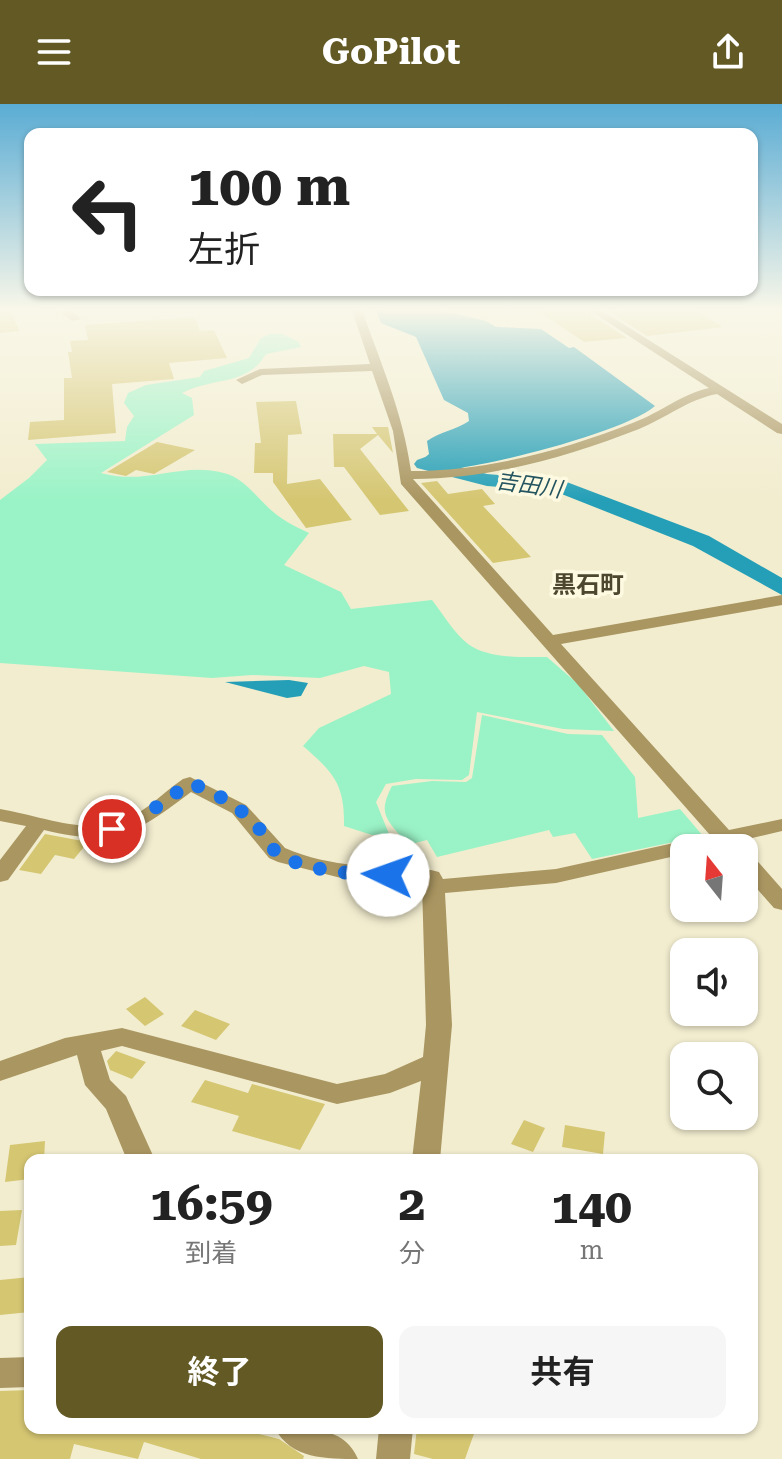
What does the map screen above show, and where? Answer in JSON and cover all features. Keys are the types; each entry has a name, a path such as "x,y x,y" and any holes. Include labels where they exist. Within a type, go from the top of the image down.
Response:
{"street":[{"path":"242,380 257,373"},
{"path":"381,373 399,431 406,481 721,834"},
{"path":"694,373 782,430"},
{"path":"407,475 458,475 564,449 640,425 671,411 689,398 720,390"},
{"path":"550,641 782,600"},
{"path":"0,815 78,833 130,826 190,783 239,809 277,853 286,857 345,872 431,877 434,887 439,1025 427,1154"},
{"path":"0,875 38,824"},
{"path":"756,834 782,825"},
{"path":"434,887 556,876 670,854"},
{"path":"758,876 782,903"},
{"path":"0,1071 86,1043 122,1037 337,1094 390,1083 435,1063"},
{"path":"86,1043 98,1085 117,1103 138,1154"},
{"path":"0,1373 24,1372"},
{"path":"301,1434 341,1459"},
{"path":"393,1459 395,1434"}],"green space":[{"path":"203,373 247,373 182,393 192,398 194,415 101,473 134,477 208,470 232,476 277,515 309,533 284,565 341,592 351,609 432,600 458,634 476,649 506,656 547,657 578,684 614,731 563,729 477,712 469,775 462,780 416,779 386,784 376,802 389,834 372,835 344,826 342,799 335,780 303,746 319,728 391,694 389,672 364,666 320,678 252,675 212,678 0,663 0,500 47,460 35,444 125,441 127,427 134,416 124,403 128,393 146,385 200,377"},
{"path":"482,715 568,734 602,735 635,777 638,818 680,809 701,834 670,834 670,843 592,859 575,833 553,837 549,830 437,857 427,840 407,845 390,823 385,805 392,786 432,781 466,782 472,778"}],"water":[{"path":"432,373 610,373 655,406 618,426 591,435 502,460 454,468 421,461 429,454 427,441 469,421 468,413 444,400"},
{"path":"289,680 308,683 301,696 287,698 225,682"}],"building":[{"path":"71,373 172,373 174,379 112,384 116,433 28,440 30,422 64,420 64,378 72,378"},
{"path":"296,401 302,434 288,435 287,484 320,479 352,520 306,528 273,482 273,473 254,473 255,443 261,443 256,402"},
{"path":"372,427 388,427 393,453 378,435 360,449 409,511 380,515 344,467 334,467 333,434 377,434"},
{"path":"157,442 195,450 154,474 136,470 126,476 107,472"},
{"path":"437,481 448,494 482,489 495,504 483,506 531,557 493,563 421,483"},
{"path":"45,834 88,842 74,859 55,855 41,874 19,870"},
{"path":"145,997 164,1014 145,1026 126,1009"},
{"path":"195,1010 230,1024 216,1040 181,1026"},
{"path":"116,1051 146,1062 132,1079 110,1070 107,1061"},
{"path":"205,1080 248,1093 252,1084 325,1104 300,1150 232,1131 239,1116 191,1102"},
{"path":"524,1120 545,1128 533,1152 511,1144"},
{"path":"565,1125 605,1132 603,1154 562,1147"},
{"path":"45,1141 44,1154 24,1154 24,1180 5,1182 10,1145"},
{"path":"22,1210 16,1245 0,1246 0,1211"},
{"path":"24,1278 24,1313 0,1315 0,1280"},
{"path":"24,1390 24,1434 259,1434 279,1439 304,1456 303,1459 201,1459 144,1442 138,1459 74,1444 70,1459 0,1459 0,1391"},
{"path":"416,1434 474,1434 465,1459 433,1459 414,1454"}],"waterway":[{"name":"吉田川","path":"464,449 424,464 487,480 557,485 701,541 782,588"}],"district":[{"name":"黒石町","path":"588,585"}],"route":[{"path":"112,829 130,826 190,783 239,809 277,853 323,868 388,875"}]}
